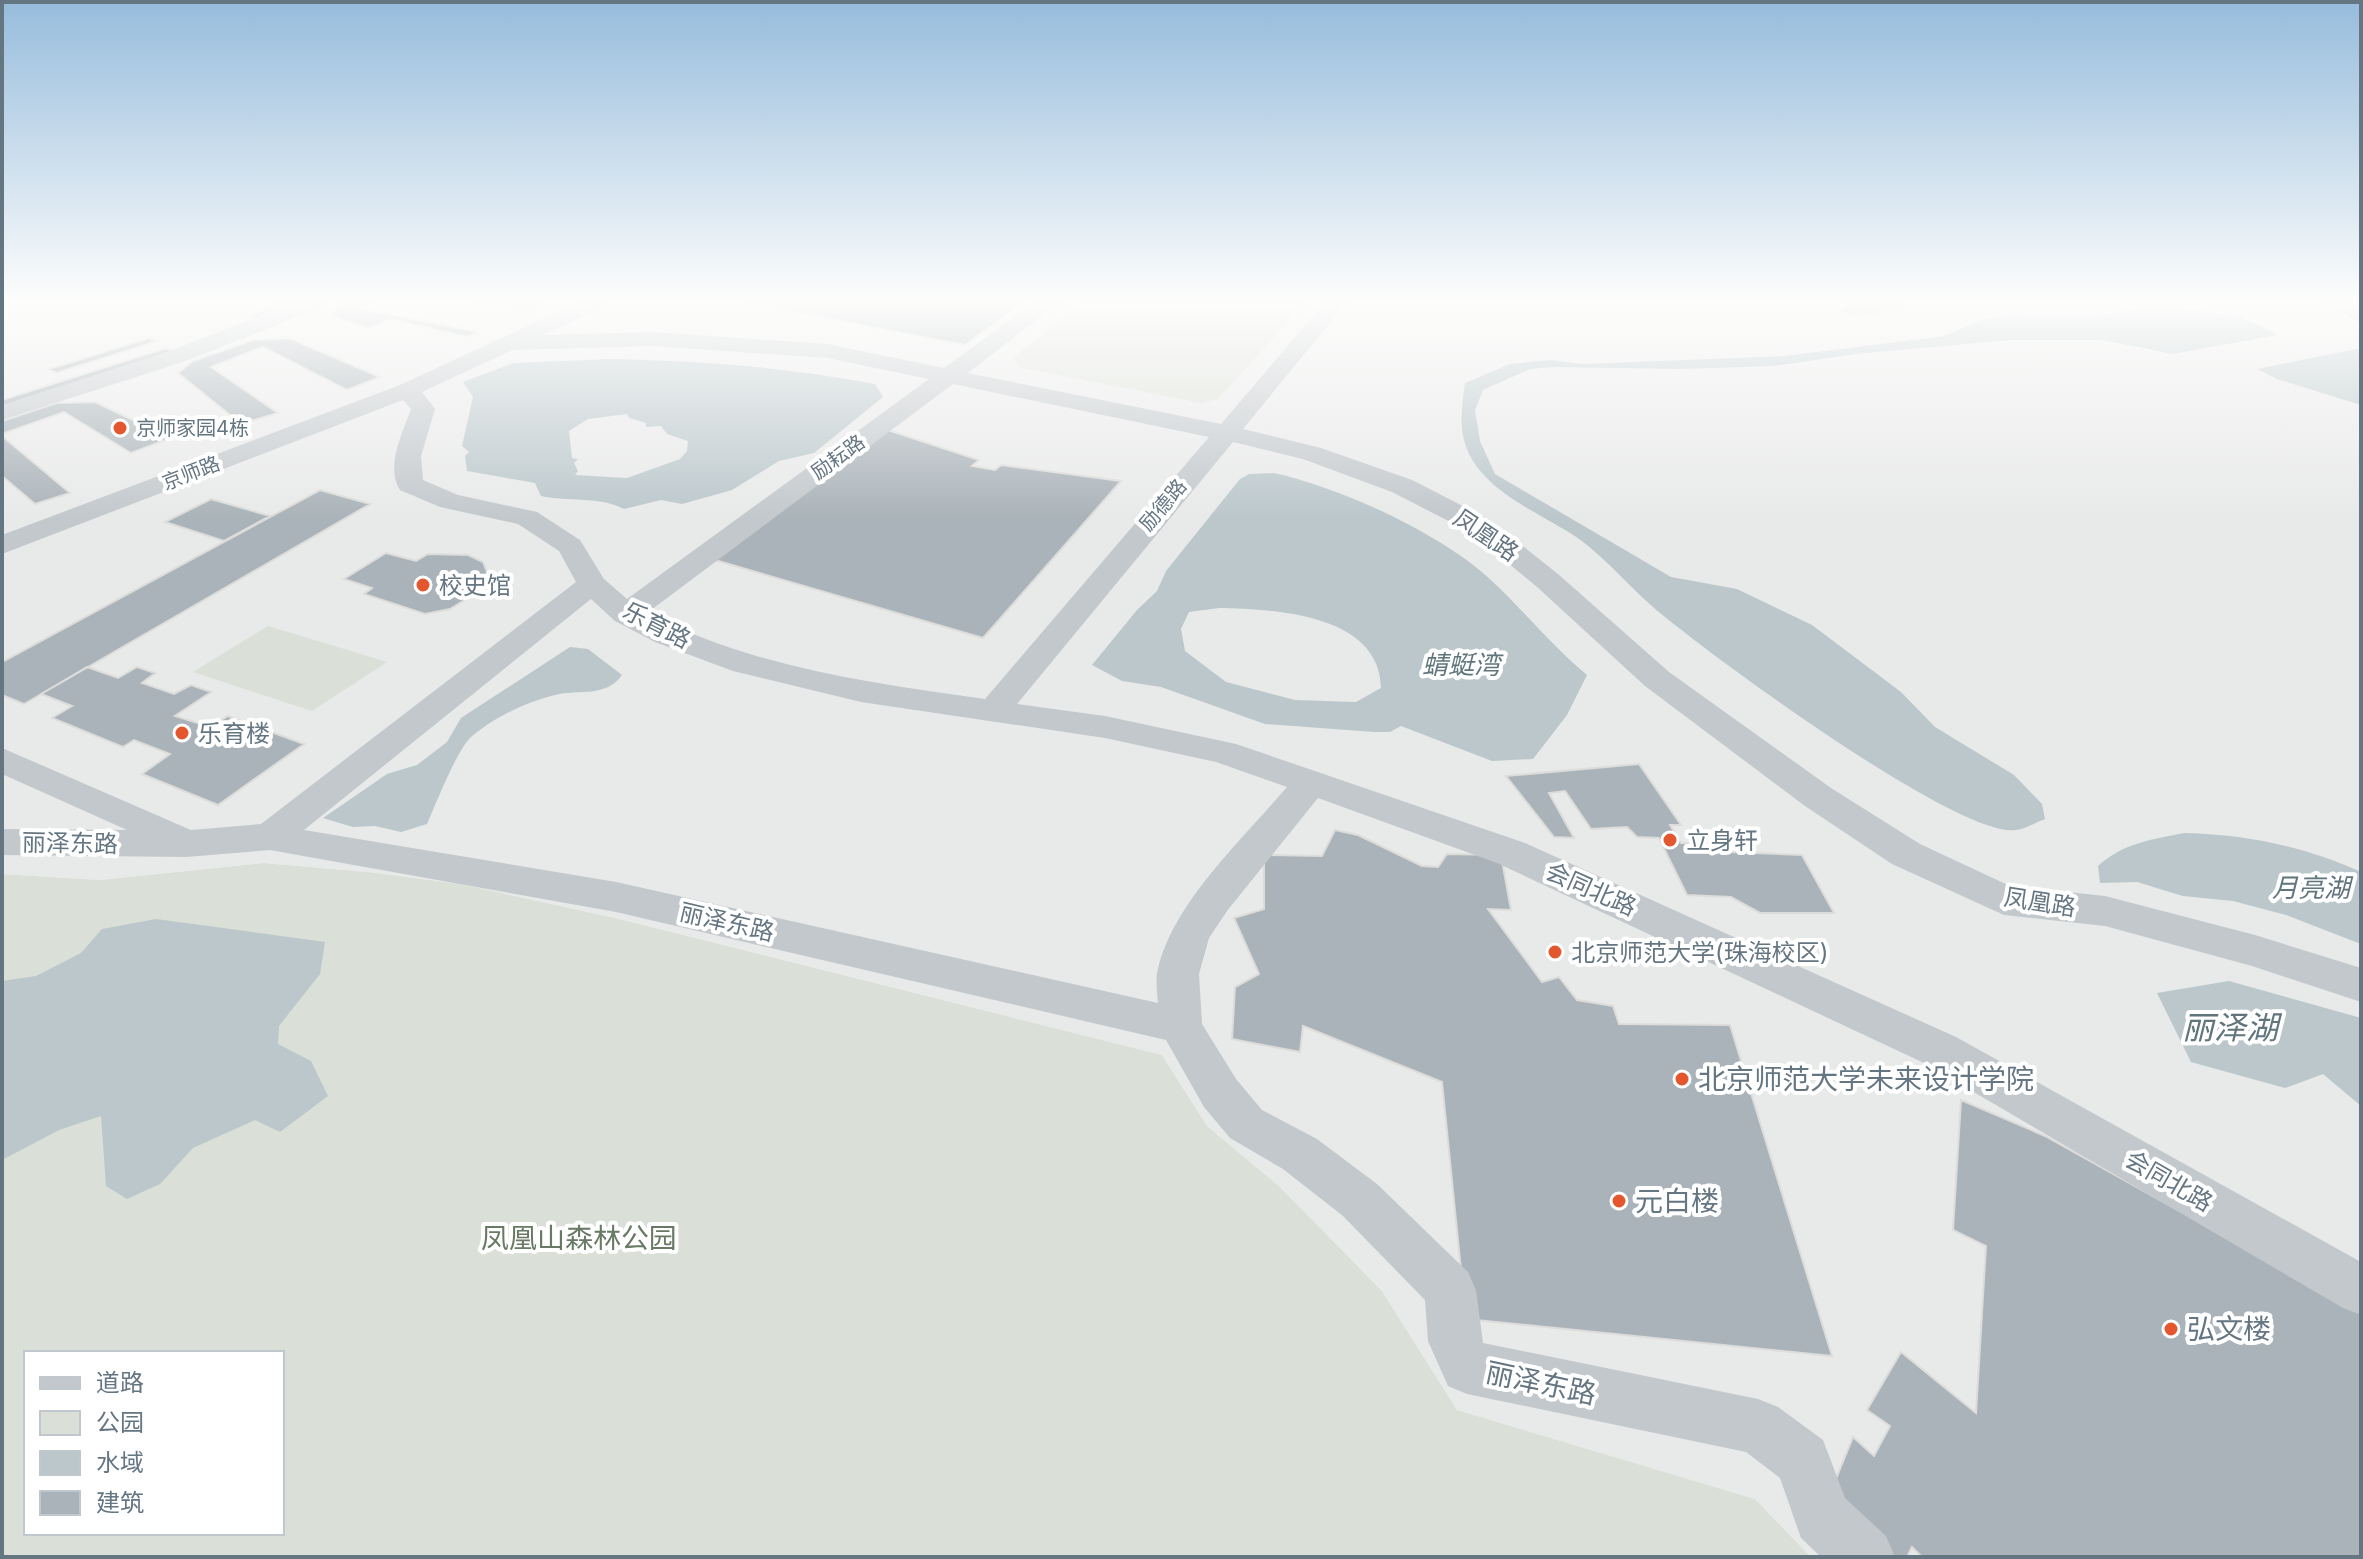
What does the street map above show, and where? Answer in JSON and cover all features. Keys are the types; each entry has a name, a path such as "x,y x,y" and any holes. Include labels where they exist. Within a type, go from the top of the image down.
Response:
{"street":[{"path":"2,413 123,374"},
{"name":"京师路","path":"2,545 444,374"},
{"name":"凤凰路","path":"950,374 1312,453 1402,486 1480,526 1547,580 1657,679 1806,789 1906,854 2004,900 2105,911 2255,951 2361,985"},
{"name":"励耘路","path":"626,614 950,374"},
{"name":"励德路","path":"992,712 1274,374"},
{"name":"乐育路","path":"408,390 423,409 408,456 410,484 450,501 527,518 570,546 592,584 626,614 666,635 744,664 861,692 992,712"},
{"path":"270,837 592,584"},
{"name":"会同北路","path":"992,712 1105,727 1224,752 1511,853 1940,1050 2361,1290"},
{"path":"2,760 159,829 186,844"},
{"name":"丽泽东路","path":"1311,782 1213,901 1190,935 1178,974 1180,1026 1220,1093 1246,1124 1300,1154 1360,1200 1450,1290 1453,1339 1457,1356 1467,1367 1758,1427 1803,1460 1822,1517 1865,1557"},
{"name":"丽泽东路","path":"2,842 186,844 270,837 616,897 1180,1026"}],"shaded area":[{"name":"北京师范大学(珠海校区)","path":"2,374 2361,374 2361,1557 1811,1557 1755,1499 1457,1410 1382,1291 1280,1187 1207,1126 1162,1055 615,918 461,884 264,863 100,880 2,874"}],"green space":[{"path":"1053,374 1241,374 1218,399 1201,403"},
{"path":"268,626 387,662 312,711 193,672"},
{"name":"凤凰山森林公园","path":"264,863 461,884 615,918 1162,1055 1207,1126 1280,1187 1382,1291 1457,1410 1755,1499 1811,1557 2,1557 2,874 100,880"}],"water":[{"path":"485,374 813,374 875,384 883,397 814,453 779,461 732,490 682,504 661,500 624,509 605,502 541,496 535,483 467,471 465,456 469,452 462,446 473,397 463,382","holes":["627,414 629,418 646,423 646,427 661,426 667,434 688,441 687,451 680,459 627,478 575,475 578,471 574,463 578,459 572,458 569,431 588,419"]},
{"path":"1487,374 1519,374 1483,390 1475,410 1480,441 1495,474 1671,577 1737,589 1812,625 1901,692 1935,727 2014,775 2042,804 2045,819 2016,830 1986,825 1942,805 1832,738 1723,662 1653,607 1582,541 1525,507 1485,477 1469,454 1463,435 1465,383"},
{"path":"2267,374 2361,374 2361,405"},
{"name":"蜻蜓湾","path":"1274,473 1329,489 1389,515 1446,546 1492,581 1587,675 1567,715 1533,759 1492,761 1401,726 1390,732 1374,732 1265,724 1161,687 1122,681 1092,665 1137,610 1157,591 1166,571 1240,479 1249,474","holes":["1219,608 1294,614 1344,630 1363,644 1376,663 1381,688 1356,702 1295,700 1226,682 1185,651 1181,629 1189,612"]},
{"path":"570,647 588,649 622,675 616,682 600,690 564,693 533,702 481,729 460,752 427,824 401,832 375,826 353,827 323,818 387,774 417,765 447,742 461,718"},
{"name":"月亮湖","path":"2185,833 2231,836 2275,844 2318,855 2361,872 2361,944 2286,915 2233,901 2183,896 2137,882 2100,883 2098,866 2118,852 2139,843"},
{"path":"156,919 325,942 320,974 279,1026 278,1044 311,1061 328,1096 280,1132 255,1120 193,1148 160,1184 127,1199 106,1186 101,1116 59,1130 2,1160 2,981 36,976 81,953 102,929"},
{"name":"丽泽湖","path":"2229,981 2361,1018 2361,1106 2323,1074 2285,1088 2191,1062 2157,993"}],"building":[{"path":"85,374 106,374 6,406 2,400"},
{"path":"179,374 221,374 278,413 241,424"},
{"path":"315,374 372,374 380,377 347,390"},
{"name":"京师家园4栋","path":"95,402 171,438 131,453 64,412 2,434 2,421 56,403"},
{"path":"888,430 979,460 972,466 995,470 1001,465 1121,481 983,638 715,560"},
{"path":"2,436 70,493 35,504 2,476"},
{"path":"320,490 370,504 24,704 2,695 2,662"},
{"path":"211,499 270,516 224,541 165,522"},
{"name":"校史馆","path":"386,553 416,561 428,554 468,555 483,562 487,572 483,583 471,596 450,609 425,614 364,594 372,588 344,579"},
{"name":"校史馆","path":"386,553 416,561 428,554 468,555 483,562 487,572 483,583 471,596 450,609 425,614 364,594 372,588 344,579"},
{"name":"乐育楼","path":"87,667 118,678 137,667 155,673 142,683 174,694 191,685 211,692 175,716 210,727 228,716 304,744 218,805 142,774 170,754 134,740 123,747 52,718 72,706 41,694"},
{"name":"立身轩","path":"1639,764 1681,825 1670,825 1681,843 1721,845 1727,852 1802,855 1834,913 1760,913 1731,897 1687,895 1659,838 1637,837 1627,827 1591,829 1565,791 1549,793 1574,838 1554,837 1506,776"},
{"name":"元白楼","path":"1335,830 1358,835 1422,866 1438,867 1447,854 1501,855 1511,910 1488,909 1542,982 1559,977 1577,1000 1613,1006 1619,1024 1730,1025 1832,1356 1466,1319 1442,1082 1303,1026 1300,1052 1232,1039 1235,987 1259,974 1234,918 1264,909 1264,855 1322,856"},
{"name":"弘文楼","path":"1961,1100 2045,1136 2178,1210 2361,1305 2361,1557 1922,1557 1912,1547 1907,1557 1878,1557 1824,1508 1853,1437 1874,1456 1890,1426 1867,1410 1901,1352 1976,1413 1986,1246 1953,1230"}],"place":[{"name":"京师家园4栋","path":"120,428"},
{"name":"校史馆","path":"423,585"},
{"name":"乐育楼","path":"182,733"},
{"name":"立身轩","path":"1670,840"},
{"name":"北京师范大学(珠海校区)","path":"1555,952"},
{"name":"北京师范大学未来设计学院","path":"1682,1079"},
{"name":"元白楼","path":"1619,1201"},
{"name":"弘文楼","path":"2171,1329"}]}
